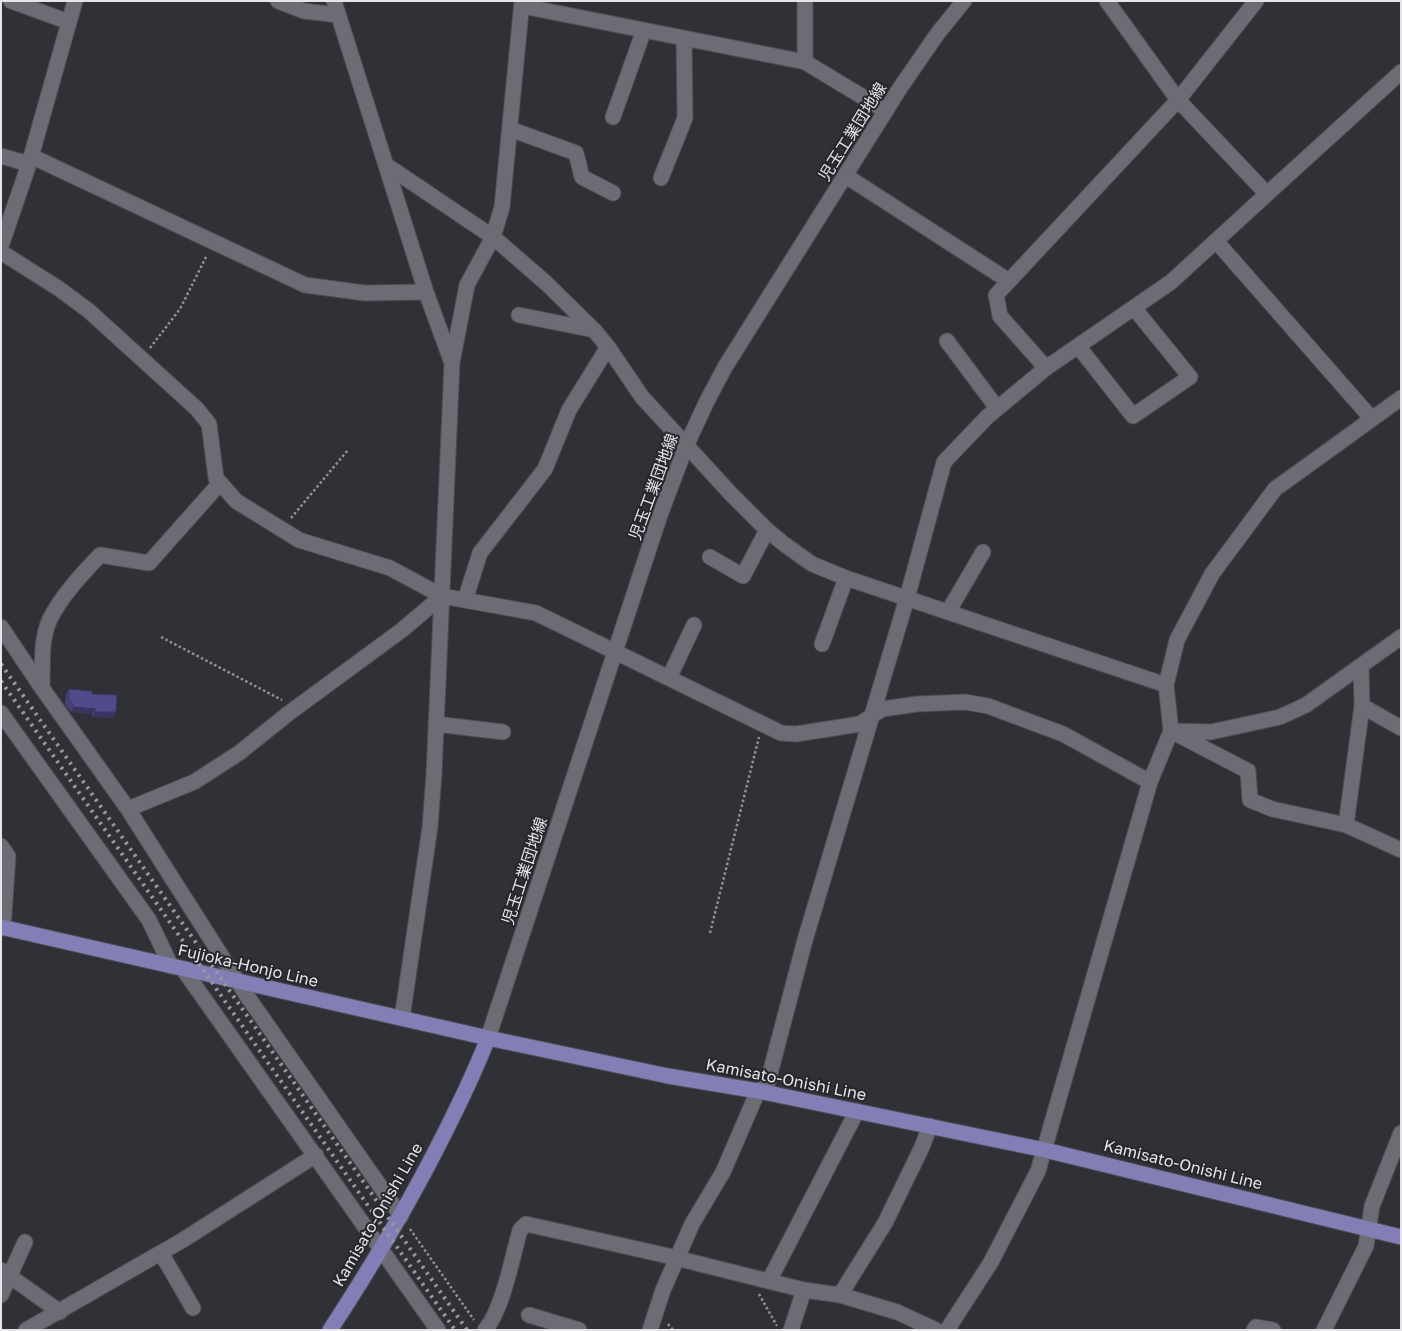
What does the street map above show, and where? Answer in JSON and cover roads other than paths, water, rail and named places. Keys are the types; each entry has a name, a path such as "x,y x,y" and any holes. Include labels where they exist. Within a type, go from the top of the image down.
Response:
{"main road":[{"name":"Fujioka-Honjo Line","path":"2,928 488,1038"},
{"name":"Kamisato-Onishi Line","path":"330,1330 401,1216 445,1132 479,1062 488,1038 668,1076 857,1111 1045,1150 1401,1237"}],"street":[{"path":"11,1 69,22"},
{"path":"1,246 30,160 75,1"},
{"path":"278,1 304,11 336,8 426,292 452,363"},
{"path":"805,1 805,62"},
{"path":"1107,1 1178,100 1267,194"},
{"path":"1046,368 1000,316 996,295 1178,100 1256,1"},
{"path":"402,1018 430,827 452,363 467,285 493,238 502,207 522,3 644,30 805,62 886,111"},
{"name":"児玉工業団地線","path":"488,1038 660,515 686,446 725,367 886,111 958,4"},
{"path":"612,117 644,30"},
{"path":"661,178 685,118 684,38"},
{"path":"650,1330 663,1290 692,1224 723,1172 758,1092 767,1085 803,949 907,598 944,462 987,417 1046,368 1171,282 1401,72"},
{"path":"510,129 576,153 582,177 613,193"},
{"path":"1,156 30,160 305,285 365,293 426,292"},
{"path":"386,165 493,238 546,283 594,330 642,397 686,446 767,530 812,564 846,578 1166,685"},
{"path":"846,176 1009,281"},
{"path":"1216,241 1372,419"},
{"path":"1,252 89,311 197,409 209,424 216,478 236,501 300,540 390,568 442,596 536,613 781,733 796,734 860,724 882,709 917,704 966,702 988,706 1063,734 1150,782"},
{"path":"1078,346 1133,416 1190,377 1134,308"},
{"path":"519,315 594,330"},
{"path":"947,341 997,408"},
{"path":"465,600 480,553 545,469 569,410 608,347"},
{"path":"947,1330 996,1254 1031,1188 1045,1150 1150,782 1171,731 1166,685 1177,640 1212,574 1275,488 1401,398"},
{"path":"42,688 44,645 50,620 72,586 100,555 149,563 220,483"},
{"path":"710,557 743,576 767,530"},
{"path":"948,612 983,552"},
{"path":"822,644 846,578"},
{"path":"128,809 194,782 239,753 297,707 402,630 442,596"},
{"path":"669,678 694,625"},
{"path":"1,627 128,809 247,996 401,1216"},
{"path":"1171,731 1210,732 1280,717 1306,705 1401,637"},
{"path":"1346,825 1362,706 1361,666"},
{"path":"1362,706 1401,728"},
{"path":"1,713 149,920 177,967 316,1156 438,1330"},
{"path":"436,724 503,732"},
{"path":"1171,731 1248,771 1250,800 1272,809 1346,825 1401,850"},
{"path":"1,846 8,856 2,928"},
{"path":"763,1285 857,1111"},
{"path":"840,1295 886,1223 930,1126"},
{"path":"1324,1330 1366,1246 1372,1206 1401,1133"},
{"path":"26,1330 161,1253 316,1156"},
{"path":"480,1326 492,1322 498,1309 520,1230 526,1224 677,1258 763,1285 840,1295 897,1312 936,1330"},
{"path":"1,1295 5,1273 25,1242"},
{"path":"161,1253 193,1308"},
{"path":"5,1273 60,1312"},
{"path":"792,1330 804,1290"},
{"path":"529,1315 579,1330"},
{"path":"1254,1330 1256,1327 1273,1330"}],"railway":[{"path":"1,664 467,1330"},
{"path":"1,681 455,1330"}]}
